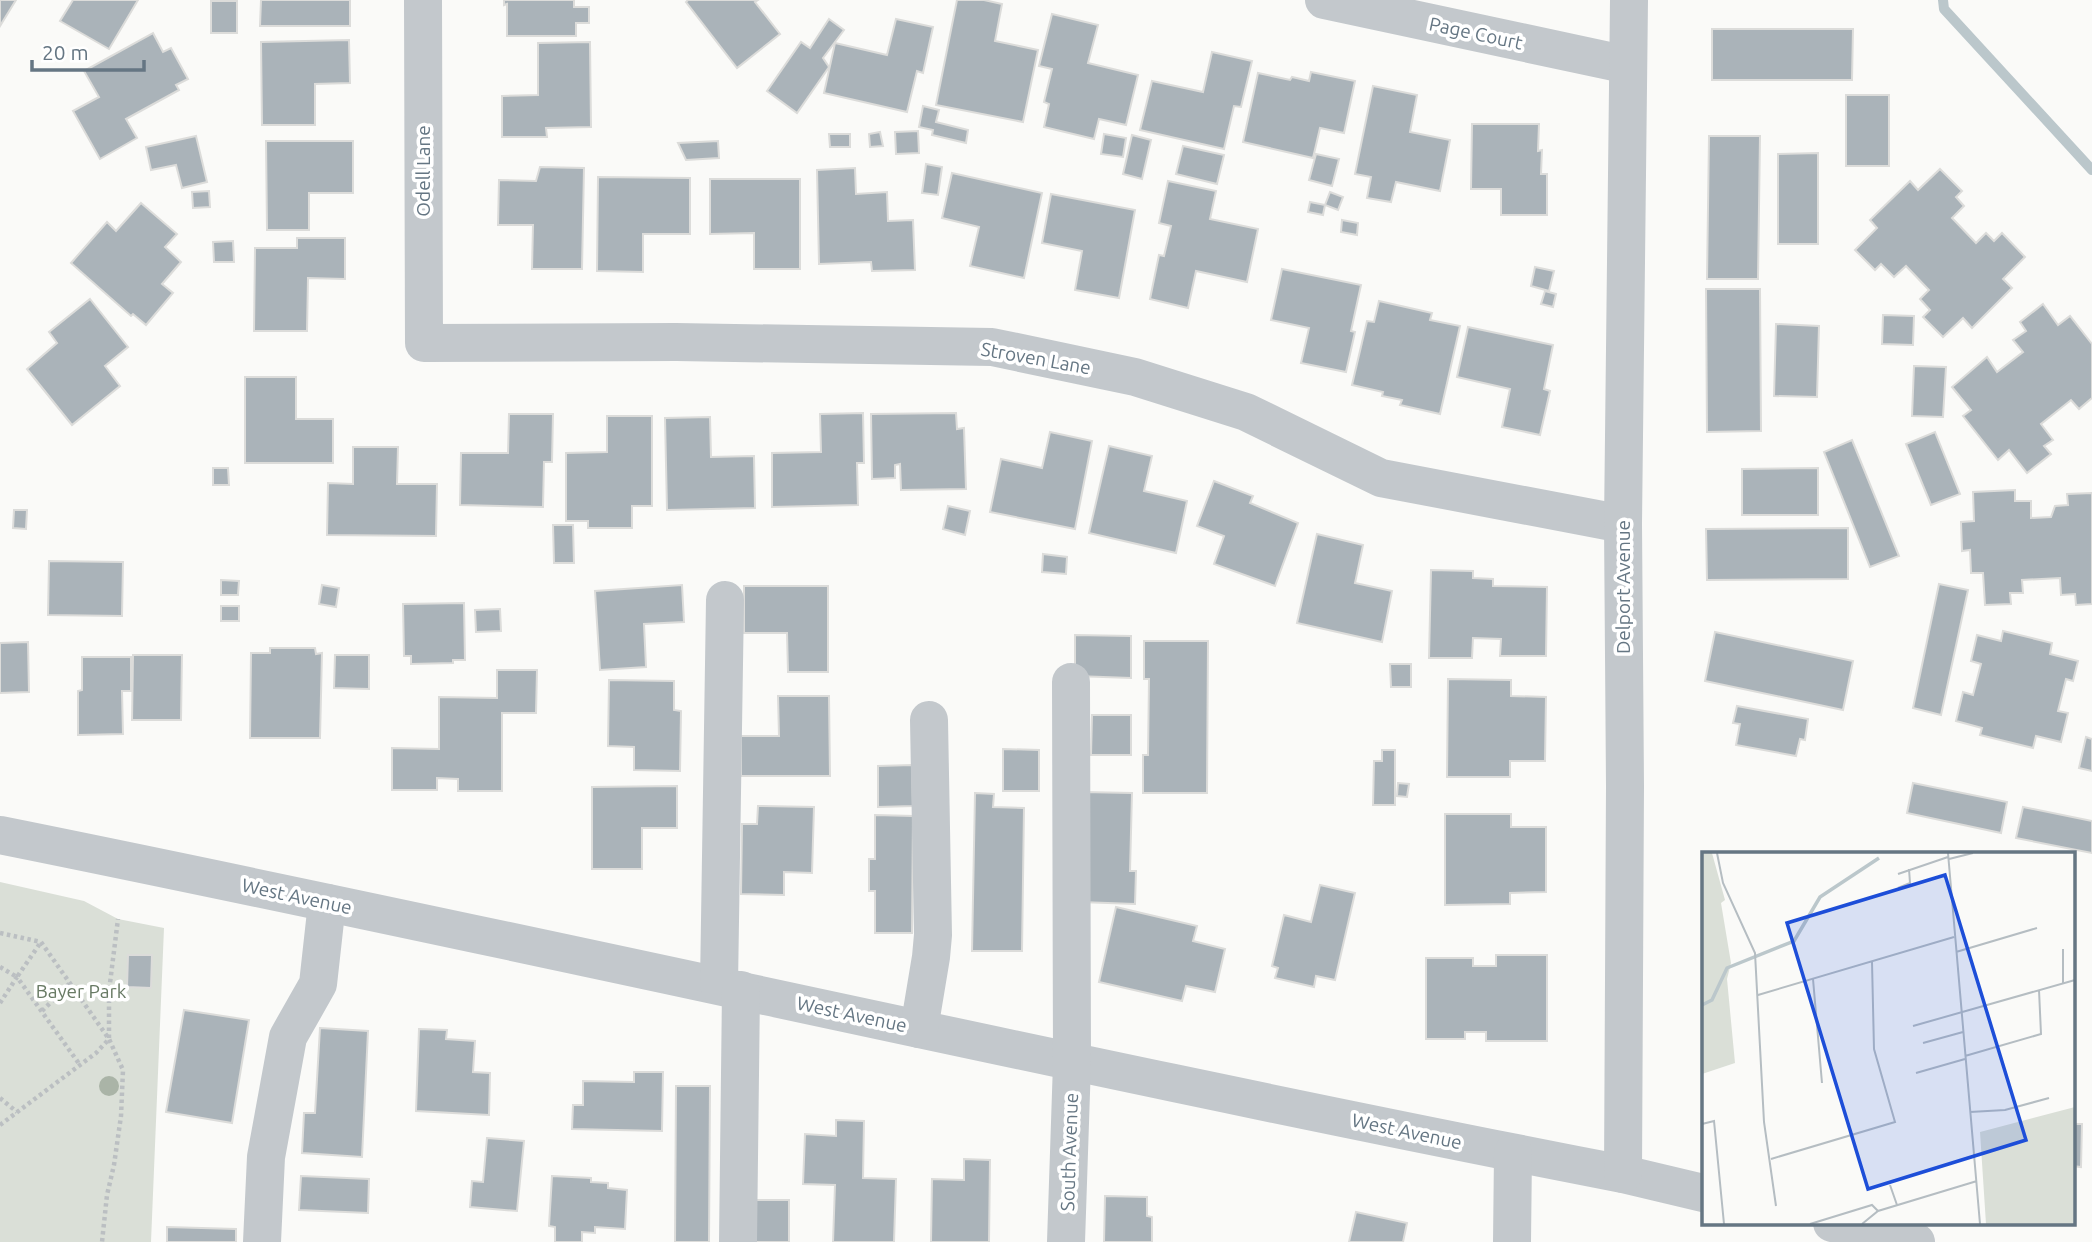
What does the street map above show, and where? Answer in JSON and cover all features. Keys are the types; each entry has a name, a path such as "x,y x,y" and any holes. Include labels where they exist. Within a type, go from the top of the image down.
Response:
{"street":[{"name":"Odell Lane","path":"423,0 424,343"},
{"name":"Page Court","path":"1324,0 1628,65"},
{"name":"Delport Avenue","path":"1623,1174 1623,524 1629,0"},
{"name":"Stroven Lane","path":"424,343 676,342 992,346 1135,377 1247,412 1381,478 1623,524"},
{"path":"726,600 730,988 738,1242"},
{"name":"South Avenue","path":"1066,1242 1072,1063 1071,682"},
{"path":"919,1029 933,936 929,720"},
{"name":"West Avenue","path":"0,835 327,902 1072,1063 1623,1174 1702,1193"},
{"path":"262,1242 266,1157 288,1037 318,984 327,902"},
{"path":"1512,1242 1513,1153"},
{"path":"1836,1224 1916,1242"}],"path":[{"path":"0,1125 96,1053 109,1039 109,991 118,919"},
{"path":"0,933 41,942 109,1039 123,1070 121,1116 102,1242"},
{"path":"0,1003 41,942"},
{"path":"0,967 17,977 80,1065"},
{"path":"42,1011 70,984"},
{"path":"0,1098 17,1112"}],"green space":[{"name":"Bayer Park","path":"0,882 84,901 118,919 164,928 151,1242 0,1242"}],"building":[{"path":"0,0 16,0 0,26"},
{"path":"73,0 138,0 109,49 60,21"},
{"path":"261,0 350,0 350,26 260,26"},
{"path":"504,0 574,0 574,7 589,7 589,23 576,23 576,36 507,36 507,4 504,5"},
{"path":"758,0 755,2 780,34 737,68 686,2"},
{"path":"957,0 984,0 1002,4 995,41 1038,50 1023,122 936,105"},
{"path":"211,1 237,1 237,33 211,33"},
{"path":"1052,14 1098,25 1088,63 1138,75 1126,125 1099,119 1094,139 1044,127 1049,104 1044,102 1052,69 1039,66"},
{"path":"829,19 844,30 823,58 829,67 797,113 767,91 801,42 810,48"},
{"path":"896,19 933,27 923,73 917,71 907,112 824,93 835,43 887,55"},
{"path":"1712,29 1853,29 1852,80 1712,80"},
{"path":"153,33 163,52 171,48 188,79 176,85 179,90 126,119 137,138 100,159 73,111 99,97 84,71"},
{"path":"349,40 350,83 315,84 315,125 262,125 261,42"},
{"path":"590,42 591,127 546,128 547,137 502,137 502,96 538,95 538,43"},
{"path":"1212,52 1252,61 1241,107 1234,106 1224,149 1140,130 1152,81 1203,92"},
{"path":"1311,72 1355,81 1344,133 1320,128 1313,158 1243,142 1258,73 1309,81"},
{"path":"1373,86 1417,95 1410,132 1450,140 1440,191 1396,182 1391,202 1367,198 1371,177 1355,174"},
{"path":"1846,95 1889,95 1889,166 1846,166"},
{"path":"923,106 939,110 936,122 968,130 966,143 932,135 933,130 919,127"},
{"path":"1472,124 1539,124 1541,174 1547,174 1547,215 1501,215 1501,189 1471,189"},
{"path":"918,131 919,153 896,154 895,132"},
{"path":"880,132 883,146 870,147 869,134"},
{"path":"829,134 850,134 850,147 830,147"},
{"path":"1104,134 1126,138 1123,157 1101,154"},
{"path":"1132,135 1151,140 1142,179 1123,174"},
{"path":"196,136 207,182 182,188 176,165 151,170 146,147"},
{"path":"1709,136 1760,136 1758,279 1707,279"},
{"path":"266,141 353,141 353,193 309,193 309,230 267,230"},
{"path":"718,141 719,158 686,160 678,143"},
{"path":"1183,146 1224,155 1217,184 1176,174"},
{"path":"1818,153 1818,244 1778,244 1778,154"},
{"path":"1316,154 1339,159 1332,186 1309,180"},
{"path":"926,164 942,167 938,195 922,193"},
{"path":"540,167 584,168 582,269 532,269 533,225 498,225 499,180 536,181"},
{"path":"855,168 856,194 887,192 888,221 913,220 915,270 872,271 871,262 819,264 817,170"},
{"path":"1940,169 1962,191 1956,197 1964,206 1952,218 1976,243 1986,233 1994,241 2002,233 2025,257 2003,279 2012,288 1972,328 1963,318 1943,337 1923,317 1930,310 1920,299 1929,290 1906,266 1894,277 1881,264 1875,270 1855,250 1877,228 1870,220 1910,181 1918,190"},
{"path":"952,173 1042,193 1024,278 970,266 979,227 942,218"},
{"path":"598,177 690,178 690,234 643,234 643,272 597,271"},
{"path":"710,179 800,179 800,269 754,269 754,233 710,234"},
{"path":"1168,181 1216,191 1210,219 1258,229 1247,282 1196,271 1188,308 1150,299 1159,255 1164,256 1171,226 1159,223"},
{"path":"209,191 210,207 193,208 192,192"},
{"path":"1330,192 1343,197 1338,210 1325,205"},
{"path":"1051,194 1135,210 1119,298 1075,290 1082,251 1042,243"},
{"path":"1310,202 1325,205 1323,215 1308,212"},
{"path":"141,203 177,234 165,247 181,262 162,284 173,293 146,325 133,314 131,316 71,263 107,222 116,231"},
{"path":"1342,220 1358,223 1357,235 1341,232"},
{"path":"297,238 345,238 345,279 308,278 307,331 254,331 255,248 297,248"},
{"path":"233,241 234,262 214,262 213,242"},
{"path":"1535,267 1554,271 1549,291 1531,286"},
{"path":"1282,269 1361,285 1346,372 1301,363 1309,328 1271,320"},
{"path":"1706,289 1760,289 1761,431 1707,432"},
{"path":"1545,291 1556,294 1553,307 1541,304"},
{"path":"90,299 128,347 105,366 120,386 72,425 27,369 57,343 49,332"},
{"path":"1379,301 1432,313 1430,320 1460,326 1440,414 1400,405 1402,400 1382,396 1383,392 1352,385 1367,321 1374,322"},
{"path":"2043,304 2058,325 2070,316 2092,344 2092,398 2079,409 2071,400 2041,424 2053,440 2044,446 2051,454 2027,473 2009,450 1998,460 1963,416 1971,410 1952,387 1987,357 1997,372 2023,352 2013,340 2026,331 2020,322"},
{"path":"1883,315 1914,316 1913,345 1882,344"},
{"path":"1776,324 1819,326 1817,397 1774,396"},
{"path":"1468,327 1553,345 1544,389 1550,391 1540,435 1502,427 1510,389 1457,377"},
{"path":"1914,366 1946,367 1943,417 1912,416"},
{"path":"245,377 296,377 296,419 333,419 333,463 245,463"},
{"path":"863,413 864,463 857,463 858,505 772,507 772,453 821,452 820,414"},
{"path":"956,413 957,429 964,428 966,489 901,490 900,464 895,465 895,478 872,479 871,414"},
{"path":"509,414 553,414 552,462 544,462 543,507 460,505 461,453 508,453"},
{"path":"607,416 652,416 652,506 632,506 632,528 588,528 588,521 566,521 566,453 607,452"},
{"path":"710,417 711,457 754,456 755,508 667,510 665,418"},
{"path":"1050,432 1092,441 1075,529 990,512 1001,459 1042,468"},
{"path":"1935,432 1960,494 1931,505 1906,444"},
{"path":"1852,440 1899,556 1870,567 1824,452"},
{"path":"1109,446 1152,456 1144,491 1187,501 1176,553 1089,533"},
{"path":"353,447 398,447 397,484 437,484 436,536 327,535 328,483 353,484"},
{"path":"213,468 228,468 229,485 213,485"},
{"path":"1818,468 1818,515 1742,515 1742,469"},
{"path":"1214,481 1253,496 1250,503 1298,523 1275,586 1214,564 1224,536 1197,526"},
{"path":"2015,490 2015,501 2031,501 2031,518 2051,517 2055,506 2068,505 2067,494 2092,493 2092,604 2076,605 2075,594 2061,595 2060,578 2022,580 2023,593 2010,593 2011,604 1985,605 1983,573 1971,573 1970,550 1962,551 1961,522 1974,521 1973,492"},
{"path":"948,506 970,511 965,535 943,529"},
{"path":"14,510 27,510 26,529 13,528"},
{"path":"553,525 573,525 574,563 554,563"},
{"path":"1848,528 1848,579 1707,580 1706,529"},
{"path":"1317,534 1363,545 1355,583 1392,591 1382,642 1297,623"},
{"path":"1043,554 1067,557 1066,574 1042,572"},
{"path":"49,561 123,562 122,616 48,615"},
{"path":"1431,570 1473,571 1473,578 1493,579 1493,586 1547,587 1546,656 1500,656 1501,639 1473,638 1472,658 1429,658"},
{"path":"221,580 239,581 238,595 221,595"},
{"path":"1939,584 1968,590 1941,715 1913,708"},
{"path":"322,585 339,588 336,607 319,604"},
{"path":"682,585 684,622 644,624 646,667 600,670 595,591"},
{"path":"744,586 828,586 828,672 788,672 787,633 744,633"},
{"path":"464,603 465,660 453,660 453,663 411,664 411,656 404,656 403,604"},
{"path":"221,606 239,606 239,621 221,621"},
{"path":"500,609 501,631 476,632 475,610"},
{"path":"2003,631 2052,643 2050,654 2078,661 2073,681 2066,679 2058,711 2068,713 2061,742 2036,736 2033,748 1980,735 1982,728 1956,721 1963,692 1973,695 1981,664 1971,661 1977,635 2001,641"},
{"path":"1715,632 1853,661 1843,710 1705,681"},
{"path":"1075,635 1131,636 1131,678 1075,676"},
{"path":"1144,641 1208,641 1207,793 1143,793 1143,755 1148,755 1149,679 1144,679"},
{"path":"28,642 29,692 0,693 0,643"},
{"path":"270,648 315,648 316,654 322,653 320,738 250,738 251,653 270,653"},
{"path":"133,655 182,655 181,720 132,720"},
{"path":"335,655 369,655 369,689 334,688"},
{"path":"82,657 131,657 131,691 122,691 123,734 78,735 78,691 82,690"},
{"path":"1390,664 1411,664 1411,687 1391,687"},
{"path":"497,670 537,670 536,713 502,713 502,791 458,791 458,779 437,778 437,790 392,790 392,748 439,749 439,697 497,698"},
{"path":"1448,679 1511,680 1511,696 1546,697 1545,761 1510,761 1510,777 1447,777"},
{"path":"609,680 674,681 674,710 681,711 680,771 634,770 634,747 608,746"},
{"path":"778,696 829,696 830,776 741,776 741,736 779,736"},
{"path":"1737,706 1808,719 1805,740 1800,739 1796,756 1736,745 1740,724 1733,723"},
{"path":"1092,715 1131,715 1131,755 1091,755"},
{"path":"2086,737 2092,739 2092,771 2079,768"},
{"path":"1003,749 1039,750 1039,791 1003,791"},
{"path":"1382,750 1395,750 1395,805 1373,805 1374,761 1382,761"},
{"path":"912,765 913,806 878,807 878,766"},
{"path":"1398,783 1409,784 1407,797 1397,796"},
{"path":"1913,783 2007,802 2001,833 1907,813"},
{"path":"677,786 677,828 642,828 642,869 592,869 592,787"},
{"path":"1083,792 1132,793 1130,871 1136,871 1135,904 1080,902"},
{"path":"975,793 994,794 993,807 1024,808 1022,951 972,951"},
{"path":"758,806 814,807 812,873 784,872 784,895 741,894 742,824 757,824"},
{"path":"2023,807 2092,821 2092,853 2016,838"},
{"path":"1445,814 1511,814 1511,827 1546,827 1546,892 1510,893 1510,904 1445,905"},
{"path":"875,815 913,816 912,933 875,933 875,891 869,891 869,859 875,859"},
{"path":"1320,885 1355,893 1335,980 1316,976 1314,987 1275,978 1278,968 1272,966 1284,915 1311,922"},
{"path":"1116,907 1197,926 1193,941 1225,949 1215,992 1186,986 1182,1001 1099,982"},
{"path":"128,955 152,955 151,988 127,987"},
{"path":"1496,955 1547,955 1547,1041 1486,1041 1486,1032 1465,1032 1465,1039 1426,1039 1426,958 1473,958 1473,966 1496,966"},
{"path":"184,1010 249,1020 232,1123 166,1112"},
{"path":"320,1028 368,1031 362,1157 302,1153 304,1113 315,1113"},
{"path":"419,1029 447,1030 446,1039 475,1041 473,1072 490,1073 489,1115 416,1111"},
{"path":"634,1072 663,1072 662,1131 572,1129 573,1105 583,1105 583,1081 634,1082"},
{"path":"676,1086 710,1086 709,1242 675,1242"},
{"path":"836,1120 864,1121 863,1178 896,1179 894,1242 833,1242 835,1185 803,1184 805,1134 836,1136"},
{"path":"2074,1124 2082,1124 2081,1167 2074,1166"},
{"path":"487,1138 524,1141 517,1211 470,1207 472,1181 483,1182"},
{"path":"964,1159 990,1160 989,1242 931,1242 932,1179 964,1180"},
{"path":"301,1176 369,1179 368,1213 299,1210"},
{"path":"552,1176 591,1178 591,1182 608,1183 608,1188 627,1190 625,1229 595,1227 595,1233 582,1232 582,1242 555,1242 555,1227 549,1226"},
{"path":"1105,1196 1147,1197 1147,1216 1152,1217 1152,1242 1104,1242"},
{"path":"756,1200 789,1200 789,1242 756,1242"},
{"path":"1356,1212 1407,1223 1403,1242 1349,1242"},
{"path":"167,1227 236,1229 236,1242 167,1242"}],"waterway":[{"path":"1943,0 1944,9 2092,170"}]}
